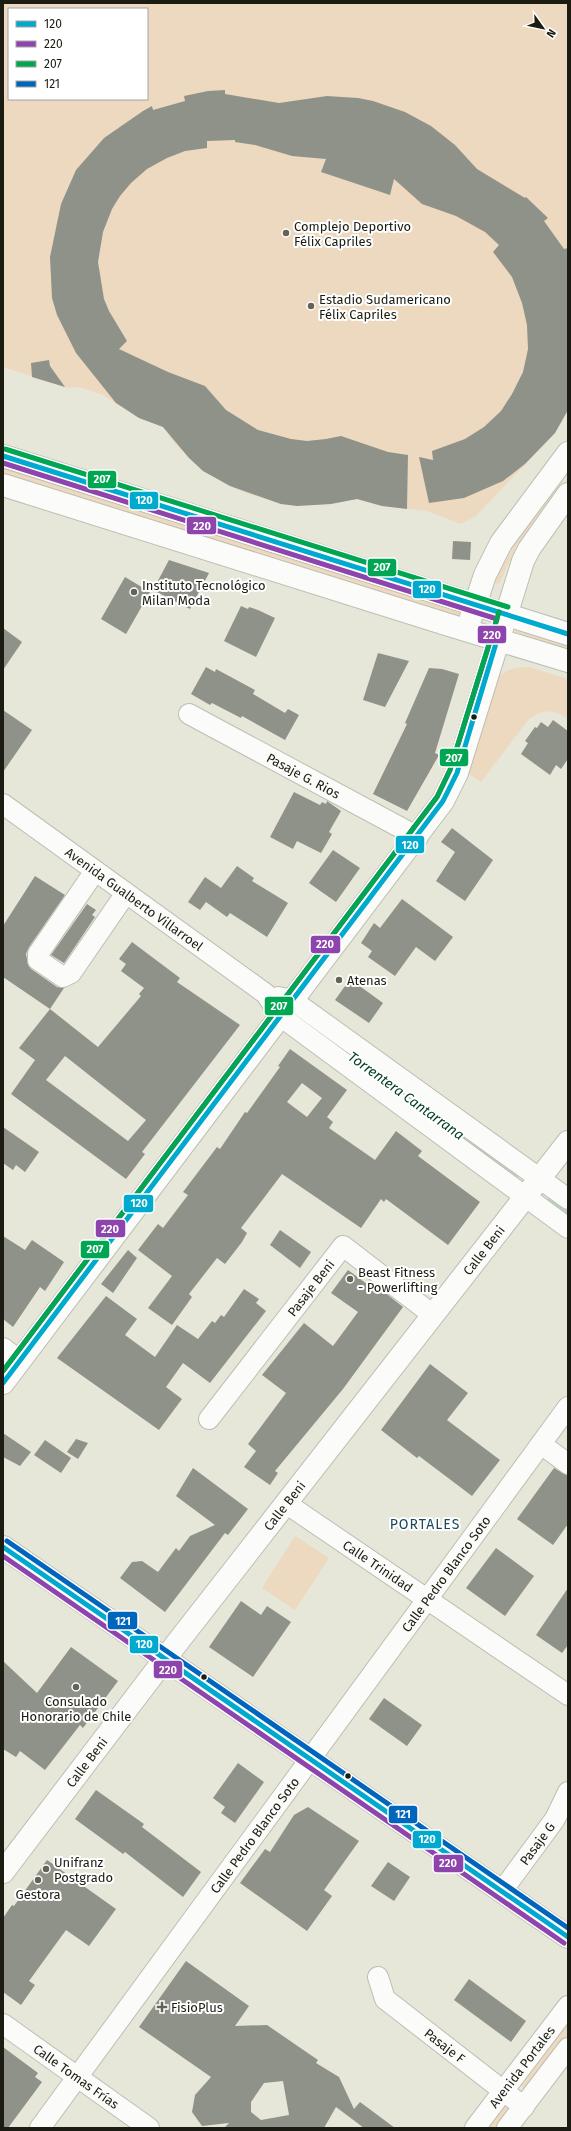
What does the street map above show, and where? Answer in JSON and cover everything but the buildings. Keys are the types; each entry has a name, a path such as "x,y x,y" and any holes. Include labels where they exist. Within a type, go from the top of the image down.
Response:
{"main road":[{"path":"467,631 485,575 501,543 568,453"},
{"path":"3,456 568,634"},
{"path":"3,485 467,631 568,661"},
{"path":"3,1383 12,1354 286,1008 418,837 451,788 523,561 529,548 568,494"},
{"name":"Calle Beni","path":"3,1872 165,1660 568,1142"},
{"path":"3,1547 165,1660 311,1758 568,1937"}],"street":[{"name":"Pasaje G. Rios","path":"189,714 418,837"},
{"name":"Avenida Gualberto Villarroel","path":"3,804 286,1008 568,1198"},
{"path":"95,871 38,954 38,960 63,976 71,973 126,893"},
{"name":"Avenida Gualberto Villarroel","path":"286,1008 525,1196 568,1228"},
{"name":"Pasaje Beni","path":"209,1419 343,1246 433,1315"},
{"name":"Calle Pedro Blanco Soto","path":"40,2128 568,1407"},
{"path":"541,1444 568,1464"},
{"name":"Calle Trinidad","path":"287,1504 568,1695"},
{"name":"Pasaje G","path":"502,1891 555,1819 568,1792"},
{"name":"Pasaje F","path":"378,1977 385,1999 524,2107"},
{"name":"Avenida Portales","path":"475,2128 568,2006"},
{"name":"Calle Tomas Frías","path":"3,2024 149,2128"},
{"name":"Avenida Portales","path":"507,2128 568,2048"}],"shaded area":[{"name":"Estadio Sudamericano Félix Capriles","path":"3,3 568,3 568,410 555,433 476,516 461,524 427,511 382,506 357,499 331,504 297,506 281,504 246,493 203,471 175,444 163,427 139,418 101,394 78,387 69,388 3,367"},
{"path":"3,468 463,612 460,618 3,474"},
{"path":"568,469 568,473 517,545 499,584 494,582 515,544"},
{"path":"516,628 568,643 568,649 515,632"},
{"path":"529,667 565,678 568,681 568,719 558,713 544,712 539,713 529,719 481,782 468,773 496,681 506,671"},
{"path":"295,1536 329,1558 295,1610 262,1588"},
{"path":"568,2021 568,2033 525,2089 519,2084"},
{"path":"504,2103 510,2107 495,2128 485,2128"}],"waterway":[{"name":"Torrentera Cantarrana","path":"343,1049 516,1176"},
{"name":"Torrentera Cantarrana","path":"549,1201 568,1214"}],"transit line":[{"name":"207","path":"5,449 508,607"},
{"name":"120","path":"3,456 568,634"},
{"name":"220","path":"3,463 497,619 450,770 437,797 3,1371"},
{"name":"207","path":"3,1371 437,797 450,770 499,612"},
{"name":"120","path":"3,1383 443,801 457,773 497,640"},
{"name":"121","path":"7,1541 568,1928"},
{"name":"120","path":"3,1547 568,1937"},
{"name":"220","path":"3,1556 564,1943"}],"place":[{"name":"Complejo Deportivo Félix Capriles","path":"286,233"},
{"name":"Estadio Sudamericano Félix Capriles","path":"311,306"},
{"name":"Instituto Tecnológico Milan Moda","path":"134,592"},
{"name":"Atenas","path":"339,980"},
{"name":"Beast Fitness - Powerlifting","path":"350,1279"},
{"name":"Consulado Honorario de Chile","path":"76,1687"},
{"name":"Unifranz Postgrado","path":"46,1869"},
{"name":"Gestora","path":"38,1880"},
{"name":"FisioPlus","path":"162,2007"}],"district":[{"name":"PORTALES","path":"425,1524"}]}
